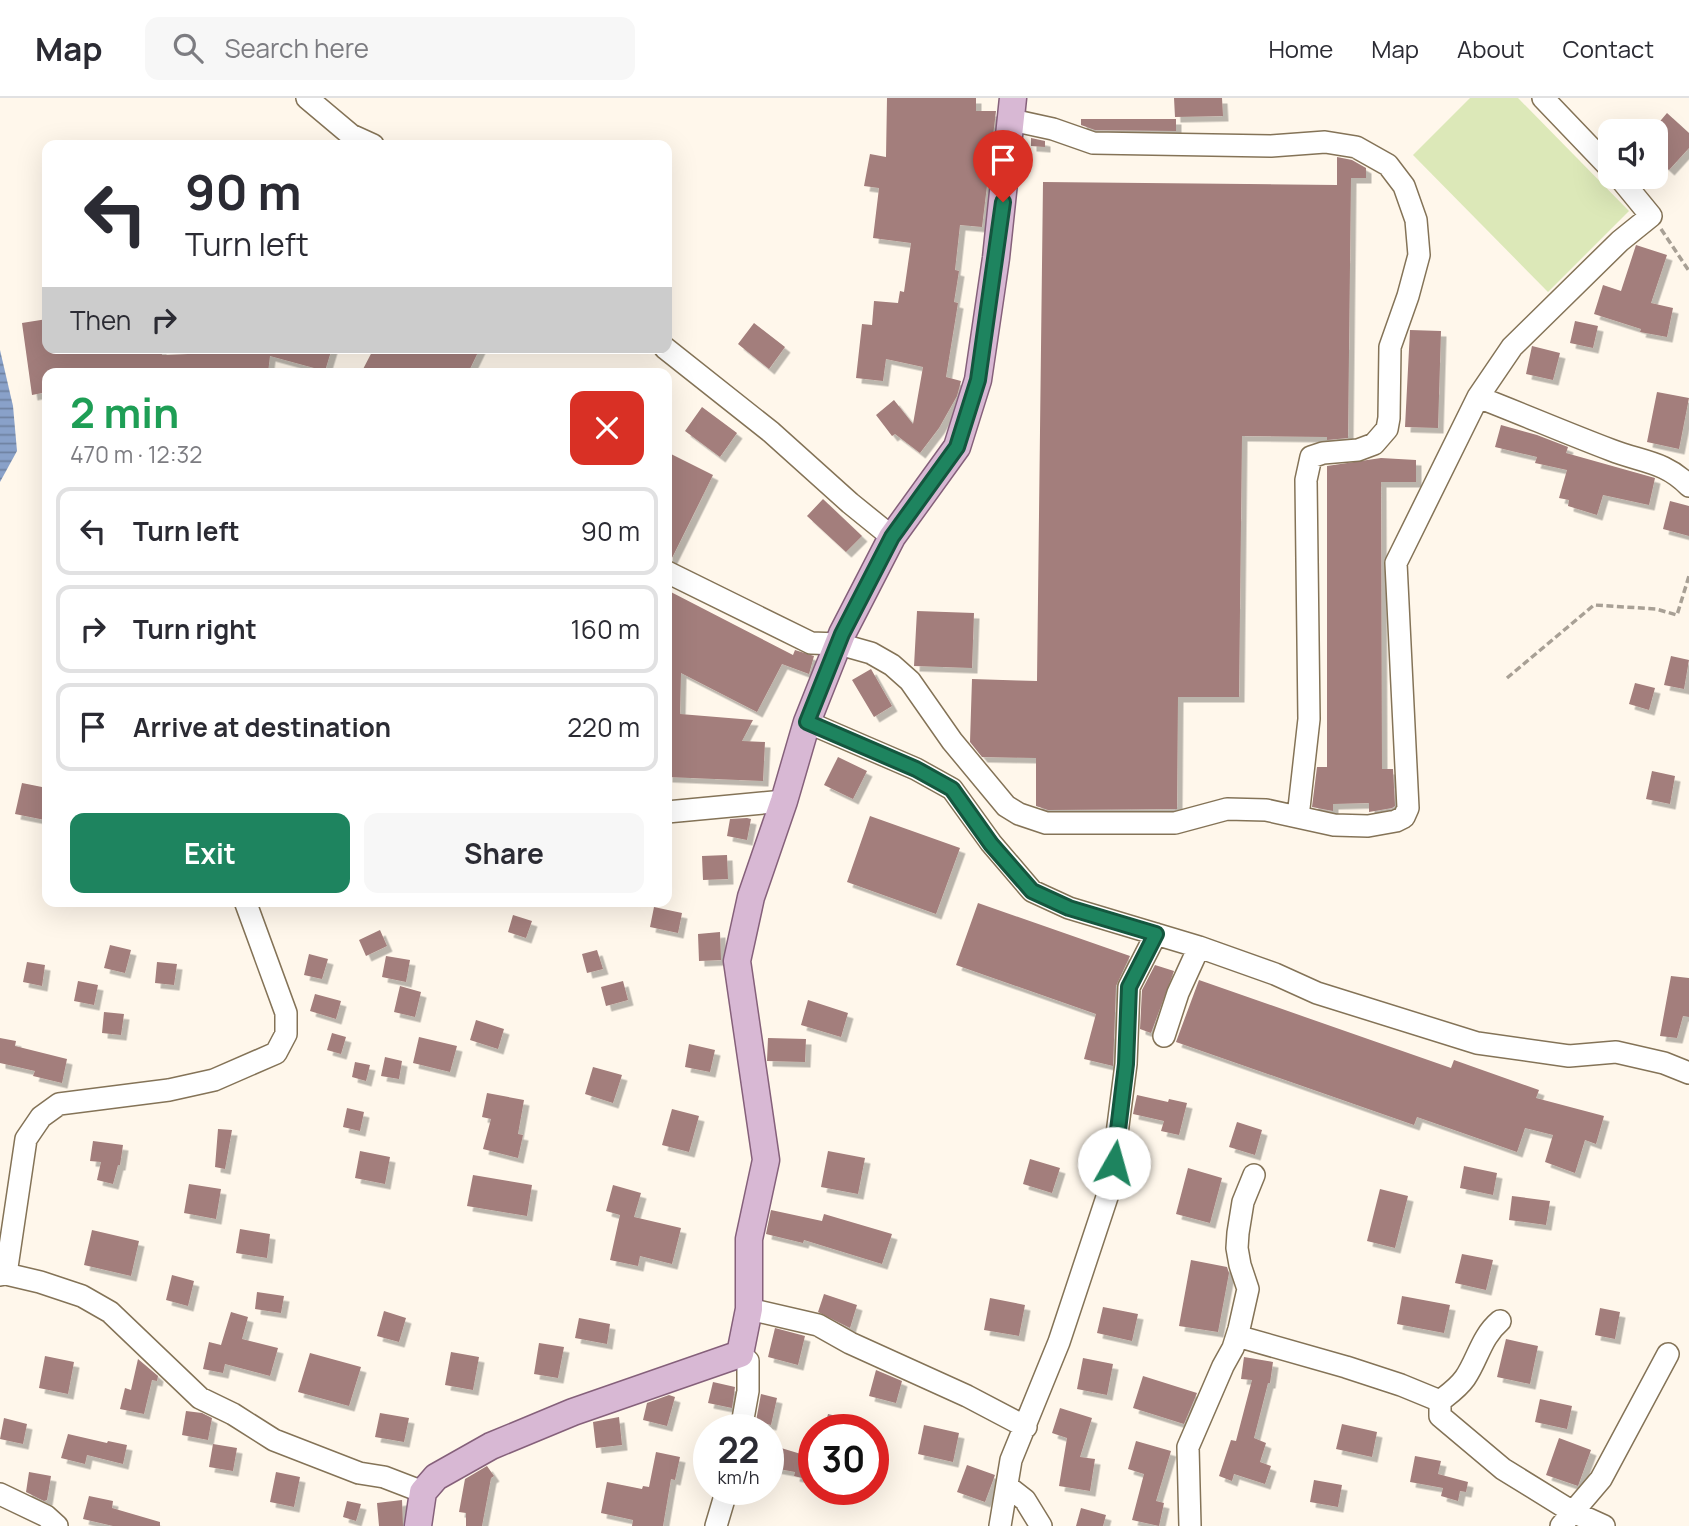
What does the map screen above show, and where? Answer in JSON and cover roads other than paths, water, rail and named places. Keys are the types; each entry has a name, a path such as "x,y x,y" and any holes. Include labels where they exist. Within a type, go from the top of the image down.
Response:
{"main road":[{"path":"418,1526 423,1492 436,1478 491,1446 573,1412 740,1354 749,1309 749,1239 766,1160 737,961 751,897 784,801 807,722 839,644 892,537 957,447 978,380 996,258 1013,109"}],"street":[{"path":"307,98 351,135 362,140"},
{"path":"1543,98 1598,155"},
{"path":"1013,109 1053,129 1093,143 1271,146 1325,142 1356,147 1388,165 1404,186 1416,220 1419,255 1390,347 1387,429 1374,444 1366,447 1311,457 1306,480 1310,719 1298,817"},
{"path":"672,574 811,643 839,644 871,653 892,665 910,681 952,741 1006,806 1019,814 1046,823 1130,824 1175,823 1227,810 1266,810 1334,825 1385,825 1404,817 1408,808 1396,563 1478,397 1512,347 1620,241 1651,216 1629,189"},
{"path":"672,354 771,432 892,537"},
{"path":"1478,397 1615,452 1666,467 1678,474 1689,486"},
{"path":"807,722 916,769 952,789 991,844 1032,891 1069,908 1199,947 1275,974 1318,993 1477,1043 1569,1056 1616,1052 1664,1063 1689,1073"},
{"path":"672,812 784,801"},
{"path":"247,907 286,1013 286,1034 276,1053 215,1080 169,1090 60,1104 41,1117 26,1139 3,1274 82,1296 110,1312 200,1398 233,1414 274,1440 359,1474 384,1477 423,1492"},
{"path":"1000,1526 1011,1460 1059,1342 1111,1188 1126,1064 1129,987 1156,934"},
{"path":"1164,1036 1178,993 1199,947"},
{"path":"1190,1526 1188,1447 1237,1336 1248,1289 1240,1265 1238,1233 1243,1202 1254,1175"},
{"path":"749,1309 818,1325 1026,1427"},
{"path":"1440,1401 1467,1376 1489,1331 1500,1321"},
{"path":"1237,1336 1346,1367 1440,1401"},
{"path":"740,1354 748,1361 748,1391 744,1414"},
{"path":"1566,1519 1601,1479 1668,1354"},
{"path":"1440,1401 1440,1416 1566,1519 1604,1526"},
{"path":"1007,1486 1025,1500 1041,1526"},
{"path":"0,1494 46,1517 57,1526"},
{"path":"716,1526 722,1505"}],"water":[{"path":"0,350 13,406 17,451 0,482"}]}
